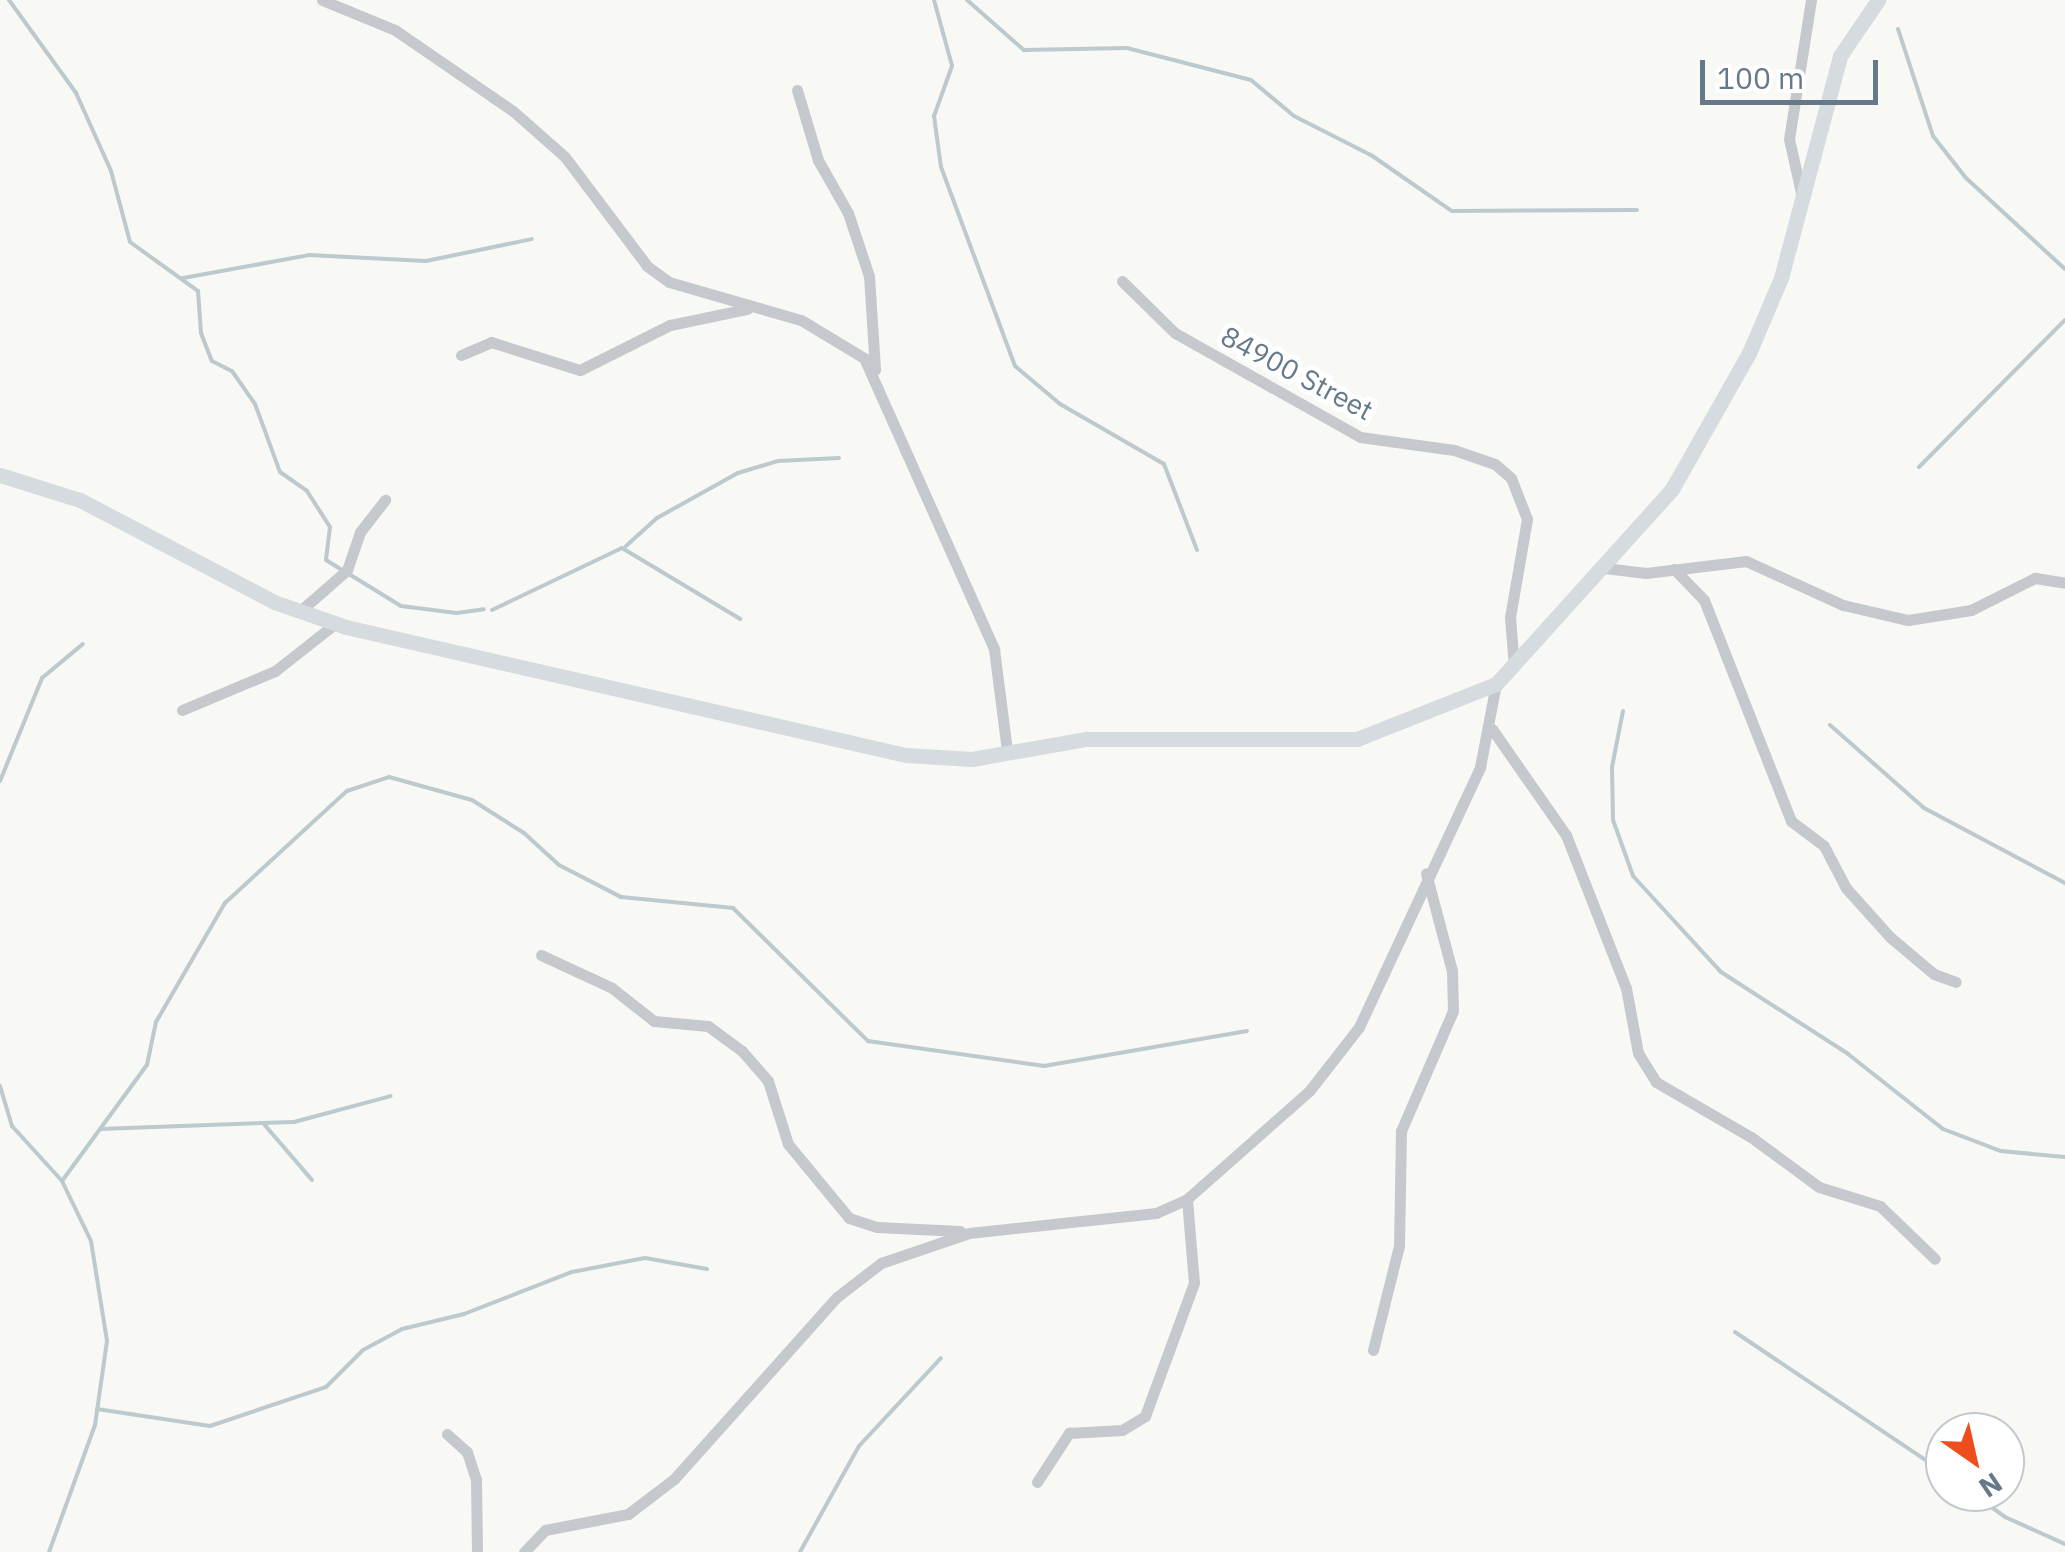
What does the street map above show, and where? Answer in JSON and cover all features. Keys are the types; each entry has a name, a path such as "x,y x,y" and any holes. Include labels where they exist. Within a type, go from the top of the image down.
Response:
{"street":[{"path":"322,0 395,30 525,121 565,158 658,274 824,331 875,370"},
{"path":"1803,199 1788,138 1811,0"},
{"path":"0,474 80,500 299,612 906,755 972,759 1086,740 1345,741 1496,684 1605,568 1672,489 1712,424 1780,278 1840,56 1878,0"},
{"path":"797,90 818,160 848,212 869,276 875,370 994,649 1007,751"},
{"name":"84900 Street","path":"1122,281 1175,333 1360,437 1454,450 1495,464 1512,478 1526,519 1510,617 1514,666"},
{"path":"461,355 491,342 580,370 670,325 756,308"},
{"path":"299,612 347,570 360,532 384,500"},
{"path":"1605,568 1674,569 1746,560 1843,605 1908,620 1971,610 2034,578 2065,584"},
{"path":"1674,569 1704,600 1790,821 1824,846 1846,888 1890,936 1934,974 1956,982"},
{"path":"182,710 275,672 336,623"},
{"path":"541,956 612,988 654,1021 708,1026 742,1050 768,1081 788,1144 849,1218 877,1227 969,1233 1135,1218 1187,1199 1342,1054 1492,729 1496,684"},
{"path":"1492,729 1566,835 1626,988 1638,1052 1656,1082 1752,1137 1820,1186 1880,1206 1935,1259"},
{"path":"1373,1350 1397,1258 1401,1131 1453,1011 1452,972 1426,873"},
{"path":"1037,1482 1069,1433 1122,1430 1145,1416 1194,1282 1187,1199"},
{"path":"524,1552 545,1530 605,1523 646,1501 716,1436 856,1279 898,1254 969,1233"},
{"path":"448,1434 467,1452 476,1479 477,1552"}],"waterway":[{"path":"9,0 76,93 111,171 130,242 198,291 201,333 212,361 232,371 255,404 280,472 307,491 330,527 326,560 342,570"},
{"path":"934,0 952,66 934,116 941,167 1015,366 1060,404 1164,464 1197,550"},
{"path":"967,0 1024,50 1127,48 1251,80 1294,116 1371,155 1452,211 1637,210"},
{"path":"1898,29 1933,136 1966,178 2065,269"},
{"path":"183,278 309,255 426,261 532,239"},
{"path":"1919,467 2065,320"},
{"path":"626,546 657,518 738,473 778,461 839,458"},
{"path":"492,610 622,548 740,619"},
{"path":"349,574 401,606 457,613 484,609"},
{"path":"0,781 42,678 83,644"},
{"path":"1623,711 1612,767 1613,820 1633,876 1721,972 1848,1054 1943,1129 2001,1151 2065,1157"},
{"path":"1830,725 1924,808 2065,883"},
{"path":"62,1181 147,1065 156,1022 225,903 347,791 389,777 472,800 524,833 559,865 621,897 733,908 868,1041 1044,1066 1247,1031"},
{"path":"0,1086 12,1126 62,1181 91,1241 107,1341 95,1425 49,1552"},
{"path":"100,1129 294,1122 391,1096"},
{"path":"263,1123 312,1180"},
{"path":"97,1409 210,1426 326,1387 363,1350 402,1329 464,1314 572,1272 645,1258 707,1269"},
{"path":"1735,1332 1925,1460"},
{"path":"800,1552 859,1446 941,1358"},
{"path":"1998,1512 2065,1544"}]}
